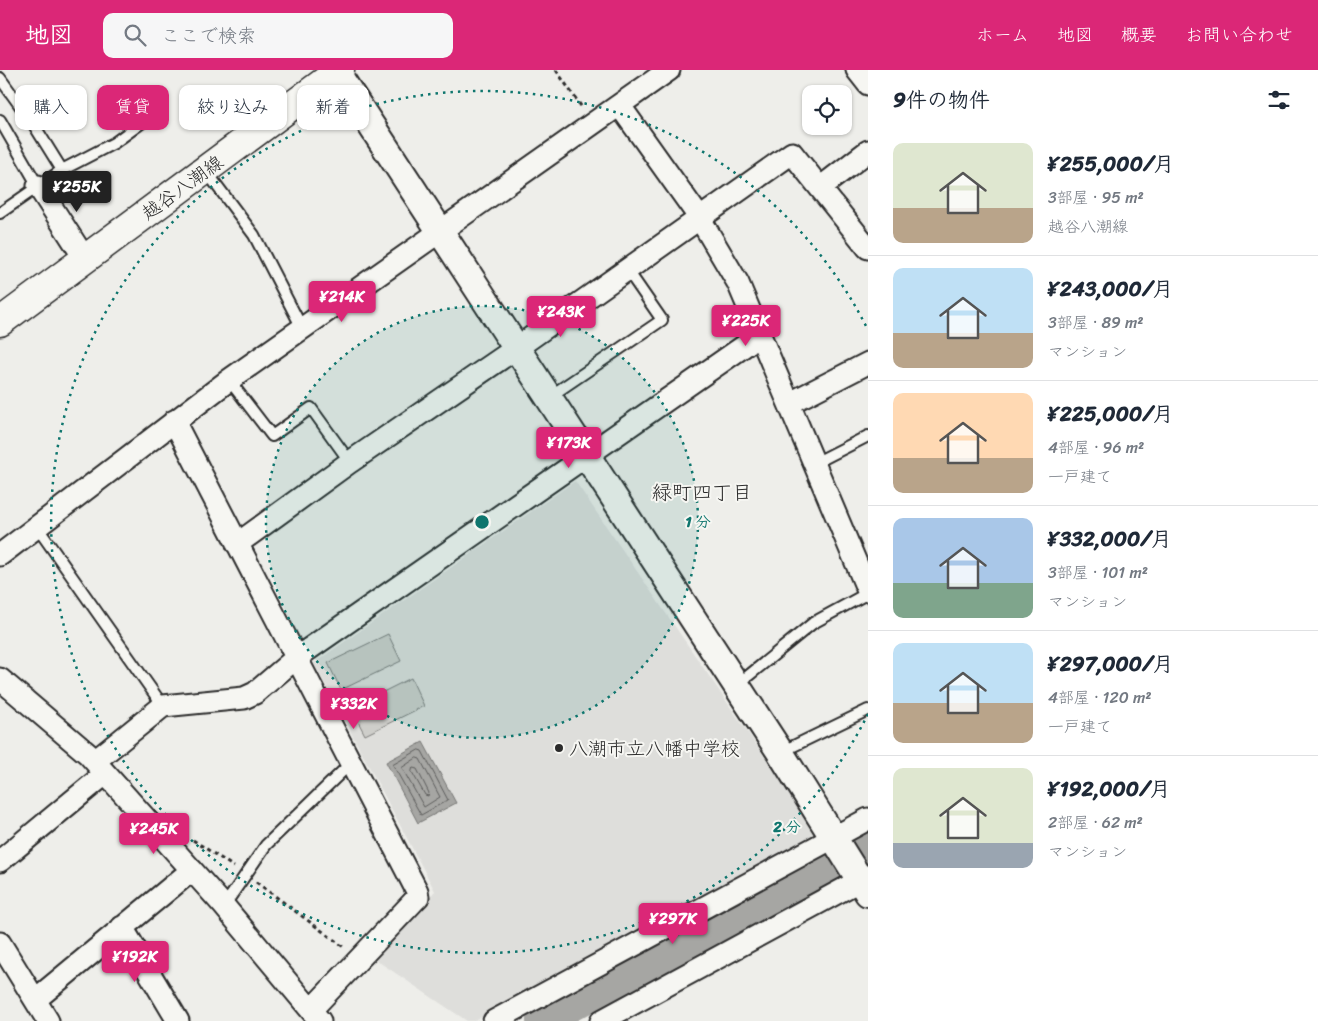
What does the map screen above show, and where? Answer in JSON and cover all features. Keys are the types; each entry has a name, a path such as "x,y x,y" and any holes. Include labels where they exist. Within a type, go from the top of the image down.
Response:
{"main road":[{"name":"越谷八潮線","path":"0,322 339,71"}],"street":[{"path":"0,555 229,380 669,70"},
{"path":"857,70 868,84"},
{"path":"339,71 515,349 863,880 600,1021"},
{"path":"620,106 699,217 738,283 868,589"},
{"path":"820,188 868,151"},
{"path":"238,544 350,462 515,349 626,268 792,153 868,248"},
{"path":"38,186 85,259"},
{"path":"0,861 100,768 163,706 244,698 255,692 296,658 760,335"},
{"path":"790,403 868,363"},
{"path":"0,679 100,768 224,906 316,1016 360,958 418,897 351,763 174,421"},
{"path":"494,1021 836,840 868,818"},
{"path":"35,1000 192,870"},
{"path":"122,927 178,1021"},
{"path":"0,943 48,1021"}],"lane":[{"path":"0,78 34,125 62,170"},
{"path":"0,120 38,186"},
{"path":"0,213 62,170 114,143 132,130"},
{"path":"205,170 254,235 302,328"},
{"path":"548,398 662,320 626,268"},
{"path":"229,380 272,436 312,408 350,462"},
{"path":"815,463 868,436"},
{"path":"36,527 163,706"},
{"path":"736,686 813,623 868,589"},
{"path":"780,752 868,710"},
{"path":"224,906 244,874 266,845 351,763"}],"path":[{"path":"556,70 594,124"},
{"path":"190,838 244,874 360,958"}],"shaded area":[{"name":"八潮市立八幡中学校","path":"575,481 817,833 475,1021 467,1021 373,958 435,891 314,663"},
{"path":"388,634 401,661 341,690 328,663"},
{"path":"411,678 424,706 365,735 351,708"}],"water":[{"path":"423,742 456,803 418,823 386,762"}],"waterway":[{"path":"542,1021 868,847"}],"place":[{"name":"八潮市立八幡中学校","path":"559,748"}],"district":[{"name":"緑町四丁目","path":"702,492"}]}
